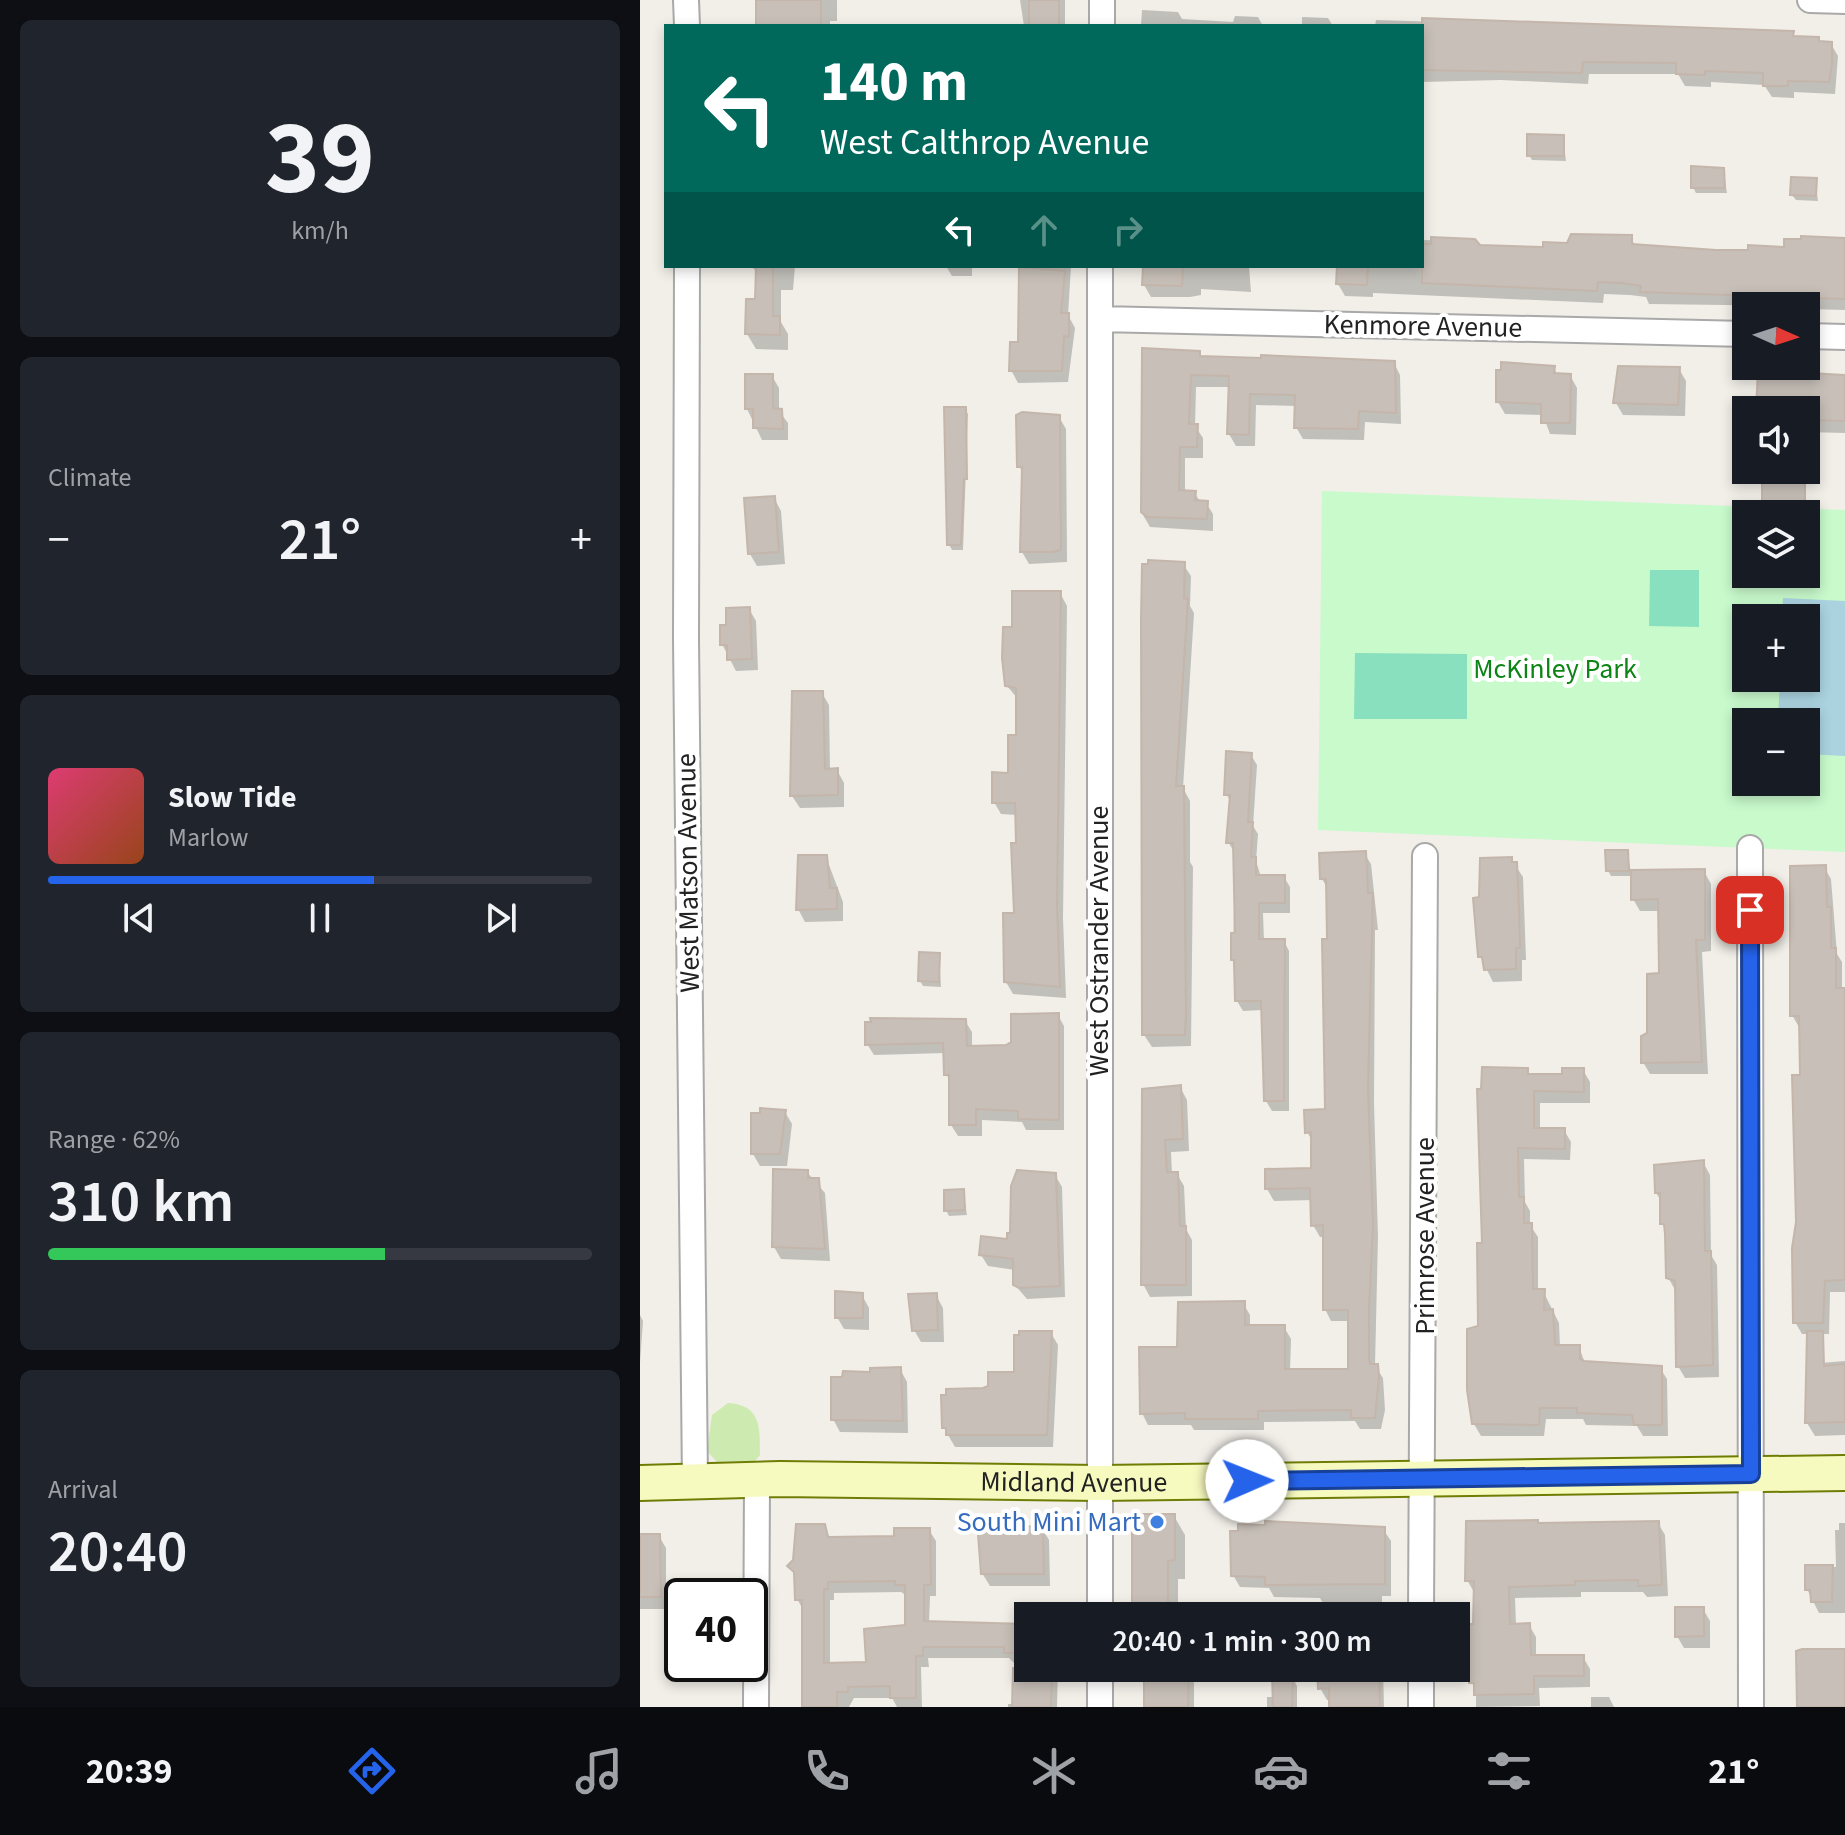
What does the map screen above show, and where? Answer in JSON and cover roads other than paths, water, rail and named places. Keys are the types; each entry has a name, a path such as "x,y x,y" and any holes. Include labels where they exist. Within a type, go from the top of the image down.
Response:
{"street":[{"path":"686,0 687,24"},
{"path":"1102,0 1102,24"},
{"path":"1810,0 1845,1"},
{"name":"West Matson Avenue","path":"687,268 686,655 695,1481"},
{"name":"West Ostrander Avenue","path":"1100,268 1100,1602"},
{"name":"Kenmore Avenue","path":"1100,319 1732,334"},
{"path":"1820,336 1845,337"},
{"path":"1750,848 1751,1707"},
{"name":"Primrose Avenue","path":"1421,1602 1425,856"},
{"name":"Midland Avenue","path":"640,1483 757,1479 1100,1483 1845,1473"},
{"path":"756,1707 757,1479"},
{"path":"1100,1682 1100,1707"},
{"path":"1421,1682 1421,1707"}],"water":[{"path":"1783,598 1845,601 1845,756 1820,755 1820,708 1779,708 1779,692 1820,692 1820,604 1783,604"}],"place":[{"name":"South Mini Mart","path":"1157,1522"}],"park label":[{"name":"McKinley Park","path":"1555,669"}]}
